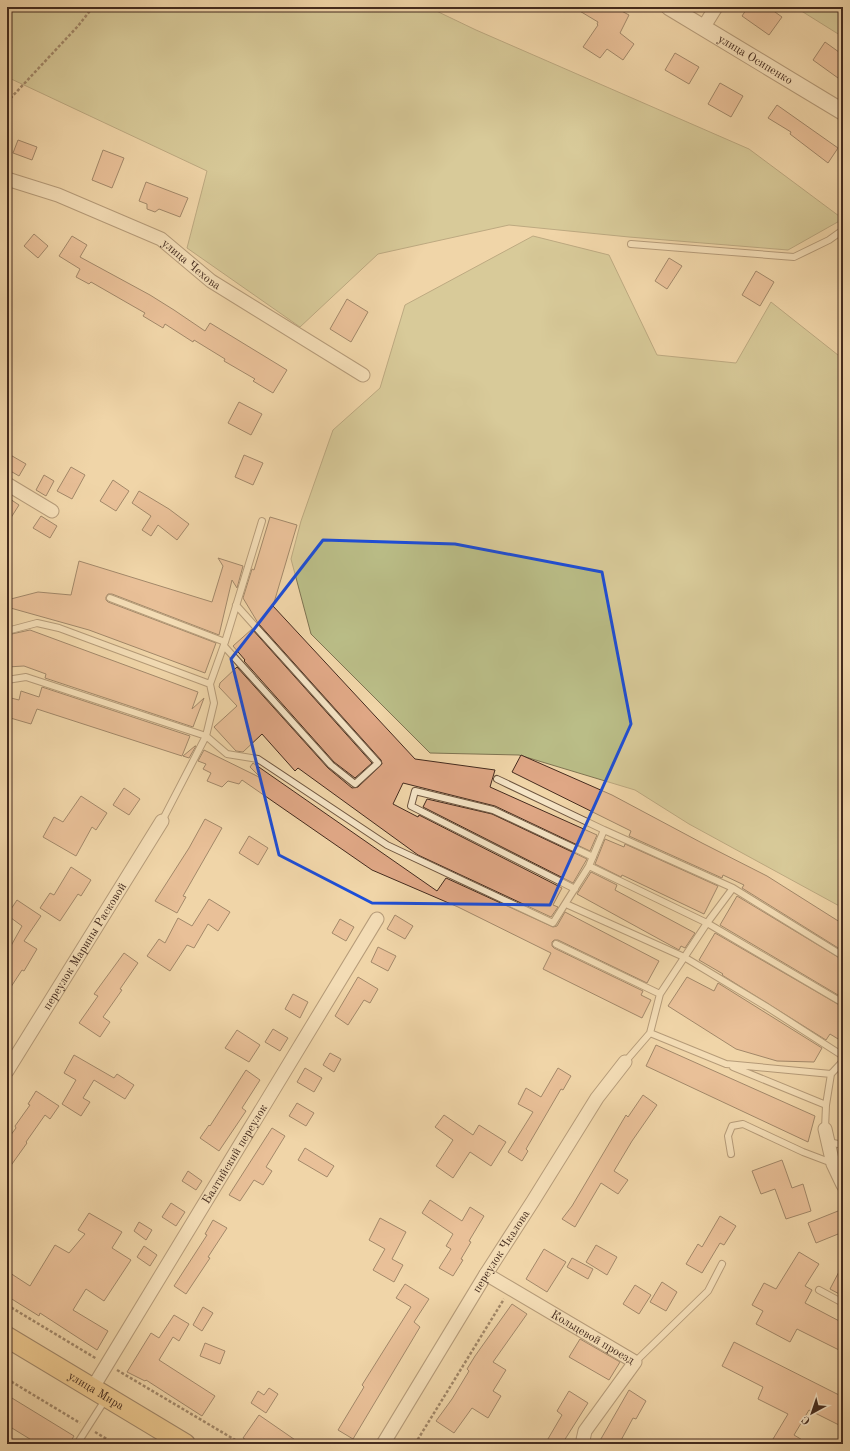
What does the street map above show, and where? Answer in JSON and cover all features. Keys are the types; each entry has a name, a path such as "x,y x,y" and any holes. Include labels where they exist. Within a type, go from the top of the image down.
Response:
{"main road":[{"name":"улица Мира","path":"7,1337 185,1444"}],"street":[{"name":"улица Осипенко","path":"669,7 843,112"},
{"path":"703,28 716,7"},
{"name":"улица Чехова","path":"7,179 58,195 161,239 211,281 363,375"},
{"path":"7,484 52,511"},
{"name":"переулок Марины Расковой","path":"7,1071 162,821"},
{"name":"Балтийский переулок","path":"100,1393 107,1365 377,919"},
{"name":"переулок Чкалова","path":"383,1444 486,1274 597,1098 625,1062"},
{"path":"825,1129 833,1164 843,1185"},
{"name":"Кольцевой проезд","path":"486,1274 635,1362 585,1431 585,1444"}],"lane":[{"path":"631,244 794,256 829,240 843,230"},
{"path":"162,821 206,736 214,703 210,684 262,521"},
{"path":"110,598 224,644 331,765 355,784 378,763 236,605"},
{"path":"7,631 37,623 59,628 210,684"},
{"path":"7,680 26,677 206,736 227,754 258,760 387,845 553,924 589,866 604,830"},
{"path":"497,779 604,830 733,888 843,956"},
{"path":"575,890 412,806 415,791 493,810 593,857"},
{"path":"589,866 707,923 843,1003"},
{"path":"625,1062 650,1033 660,994 707,923 733,888"},
{"path":"566,904 684,957 768,1007 843,1056"},
{"path":"556,944 660,994"},
{"path":"650,1033 826,1105"},
{"path":"825,1129 826,1105 831,1074 843,1061"},
{"path":"726,1064 831,1074"},
{"path":"731,1154 728,1136 732,1126 743,1124 803,1152 833,1164"},
{"path":"828,1142 843,1145"},
{"path":"635,1362 708,1291 722,1264"},
{"path":"819,1290 843,1303"},
{"path":"77,1444 88,1427 100,1393"}],"path":[{"path":"7,102 78,26 93,7"},
{"path":"415,1444 504,1298"},
{"path":"7,1305 242,1444"},
{"path":"7,1379 115,1444"}],"highlighted area":[{"path":"323,540 455,544 602,572 631,724 550,905 372,903 279,855 231,659"}],"green space":[{"path":"7,7 428,7 476,30 749,149 843,219 788,250 629,237 509,225 378,254 300,327 187,248 207,171 7,77"},
{"path":"795,7 843,7 843,37"},
{"path":"533,236 609,255 657,355 736,363 771,302 843,359 843,908 689,824 635,790 519,755 430,753 311,634 291,559 301,521 333,430 380,388 405,305"}],"building":[{"path":"573,7 614,7 629,15 620,33 634,44 623,60 607,49 600,58 583,47 598,25 598,22"},
{"path":"748,7 768,7 782,17 769,35 742,16"},
{"path":"825,42 843,55 843,70 838,78 813,60"},
{"path":"675,53 699,67 689,84 665,70"},
{"path":"720,83 743,96 731,117 708,104"},
{"path":"777,105 838,148 828,163 790,134 791,132 768,118"},
{"path":"18,140 37,147 32,160 13,153"},
{"path":"103,150 124,158 112,188 92,180"},
{"path":"146,182 188,198 180,217 159,209 155,212 147,209 147,204 139,201"},
{"path":"34,234 48,246 38,258 24,246"},
{"path":"72,236 87,245 80,257 150,295 205,331 210,323 287,370 273,393 253,381 255,379 224,361 225,359 194,340 193,342 165,324 163,328 143,316 145,313 91,282 89,284 76,277 80,269 59,256"},
{"path":"669,258 682,266 667,289 655,281"},
{"path":"756,271 774,282 760,306 742,295"},
{"path":"347,299 368,312 351,342 330,329"},
{"path":"239,402 262,414 251,435 228,423"},
{"path":"7,453 26,464 19,476 7,469"},
{"path":"244,455 263,463 253,485 235,477"},
{"path":"71,467 85,475 72,499 57,491"},
{"path":"44,475 54,481 46,496 36,490"},
{"path":"113,480 129,491 116,511 100,501"},
{"path":"139,491 169,509 189,524 177,540 158,525 151,536 142,530 151,516 132,503"},
{"path":"7,497 19,505 7,524"},
{"path":"41,516 57,526 50,538 33,528"},
{"path":"270,517 297,525 273,606 415,759 495,770 490,787 597,835 590,851 495,806 403,783 393,804 418,817 419,815 562,888 553,905 558,907 551,917 418,855 298,768 295,771 262,734 243,752 236,751 214,727 237,706 219,687 220,683 237,667 328,768 352,788 358,787 382,764 381,760 258,623 243,598 252,569 254,570"},
{"path":"218,558 243,566 237,588 232,580 219,635 112,594 108,594 106,597 108,602 216,643 205,673 89,630 7,607 7,600 38,592 71,595 79,561 212,602 223,566"},
{"path":"252,629 372,763 355,778 334,762 244,661 245,660 233,646"},
{"path":"30,630 198,692 192,709 204,698 193,727 45,678 46,674 24,666 7,667 7,635"},
{"path":"42,687 190,736 182,756 37,709 31,724 7,717 7,697 19,700 21,691 39,697"},
{"path":"195,746 189,758 183,756"},
{"path":"204,750 261,778 250,767 253,763 437,891 446,878 553,927 557,926 565,912 659,961 647,983 558,940 554,940 552,942 552,946 554,948 643,991 641,995 651,1000 642,1018 543,969 551,953 458,907 372,870 242,780 239,784 228,781 222,787 207,781 211,773 203,769 206,764 198,761"},
{"path":"521,755 612,795 767,876 843,924 843,951 742,888 744,885 723,875 722,878 629,836 631,831 512,772"},
{"path":"124,788 140,799 129,815 113,805"},
{"path":"81,796 107,813 96,830 92,827 76,856 43,837 54,817 63,822"},
{"path":"427,799 492,814 587,859 573,883 423,807"},
{"path":"205,819 222,828 183,896 186,897 177,913 155,901 189,848"},
{"path":"249,836 268,848 258,865 239,853"},
{"path":"605,839 624,847 625,844 718,886 704,914 622,875 621,877 595,864"},
{"path":"71,867 91,880 81,896 78,894 60,921 40,908 50,893 54,895"},
{"path":"591,872 617,885 615,890 695,933 685,948 681,946 679,950 577,894"},
{"path":"737,896 843,960 843,998 720,925"},
{"path":"209,899 230,912 218,931 208,924 194,948 187,945 170,971 147,956 159,939 165,943 178,918 192,926"},
{"path":"17,900 41,916 24,941 37,949 24,971 22,970 7,993 7,953 22,926 7,915"},
{"path":"395,915 413,926 405,939 387,929"},
{"path":"340,919 354,927 346,941 332,933"},
{"path":"715,933 843,1007 843,1042 830,1034 826,1040 699,960"},
{"path":"378,947 396,956 388,971 371,962"},
{"path":"124,953 138,963 120,989 122,990 103,1017 110,1022 100,1037 79,1023 98,996 94,994"},
{"path":"358,977 378,989 370,1003 364,1000 348,1025 335,1016"},
{"path":"687,977 714,991 718,983 822,1048 814,1062 777,1061 736,1049 668,1006"},
{"path":"293,994 308,1002 300,1018 285,1009"},
{"path":"273,1029 288,1038 280,1051 265,1042"},
{"path":"237,1030 260,1045 249,1062 225,1048"},
{"path":"656,1045 815,1116 808,1142 646,1066"},
{"path":"330,1053 341,1059 334,1072 323,1065"},
{"path":"74,1055 114,1078 117,1074 134,1085 125,1099 94,1080 83,1098 90,1102 81,1116 62,1104 76,1080 64,1073"},
{"path":"305,1068 322,1078 314,1092 297,1082"},
{"path":"558,1068 571,1076 563,1090 561,1089 526,1149 528,1151 522,1161 508,1152 533,1112 518,1104 526,1088 541,1097"},
{"path":"246,1070 260,1080 242,1108 246,1111 219,1151 200,1138 209,1125 210,1126"},
{"path":"36,1091 59,1106 50,1119 45,1115 7,1171 7,1140 30,1105 28,1104"},
{"path":"643,1095 657,1105 632,1141 614,1171 628,1180 618,1194 601,1183 575,1227 562,1219 572,1206 626,1115 628,1117"},
{"path":"297,1103 314,1113 306,1126 289,1116"},
{"path":"444,1115 473,1135 479,1125 506,1142 491,1166 470,1152 453,1178 436,1166 453,1140 435,1127"},
{"path":"272,1128 285,1136 266,1167 272,1171 263,1185 254,1180 240,1201 229,1195"},
{"path":"305,1148 334,1166 327,1177 298,1160"},
{"path":"782,1160 792,1188 803,1184 811,1211 786,1219 775,1189 761,1194 752,1171"},
{"path":"188,1171 202,1181 196,1190 182,1181"},
{"path":"430,1200 462,1221 470,1207 484,1216 469,1241 471,1242 461,1259 463,1260 453,1276 439,1268 451,1249 446,1246 453,1234 422,1213"},
{"path":"171,1203 185,1212 176,1226 162,1217"},
{"path":"843,1209 843,1232 816,1243 808,1223"},
{"path":"89,1213 122,1232 112,1248 131,1260 104,1301 86,1289 73,1310 108,1331 97,1350 40,1313 39,1316 7,1296 7,1271 30,1286 55,1245 69,1253 85,1234 78,1230"},
{"path":"720,1216 736,1226 724,1245 720,1243 702,1273 686,1264 698,1244 702,1247"},
{"path":"380,1218 406,1232 392,1259 403,1265 394,1282 373,1270 385,1249 369,1240"},
{"path":"213,1220 227,1228 208,1257 210,1258 186,1294 174,1286 207,1235 205,1234"},
{"path":"139,1222 152,1230 146,1240 134,1231"},
{"path":"596,1245 617,1257 607,1275 586,1262"},
{"path":"144,1246 157,1255 150,1266 137,1257"},
{"path":"544,1249 566,1262 547,1292 526,1279"},
{"path":"799,1252 819,1264 805,1286 812,1290 805,1303 843,1323 843,1352 797,1329 790,1342 756,1324 763,1311 752,1305 764,1283 776,1289"},
{"path":"572,1258 593,1269 588,1279 567,1267"},
{"path":"843,1264 843,1296 830,1289"},
{"path":"662,1282 677,1292 666,1311 650,1302"},
{"path":"405,1284 429,1299 414,1322 420,1327 353,1439 338,1430 364,1387 362,1385 411,1307 396,1298"},
{"path":"635,1285 651,1295 639,1314 623,1304"},
{"path":"512,1304 527,1314 493,1362 506,1370 493,1391 501,1396 488,1418 472,1408 454,1433 436,1421 452,1399 469,1371 467,1369 475,1356"},
{"path":"203,1307 213,1313 202,1331 193,1325"},
{"path":"174,1315 189,1324 179,1341 173,1337 159,1360 215,1396 202,1416 146,1380 145,1381 127,1372 151,1333 159,1338"},
{"path":"580,1339 620,1362 609,1380 569,1357"},
{"path":"734,1342 843,1397 843,1427 809,1410 794,1435 809,1444 770,1444 788,1414 758,1399 763,1387 722,1366"},
{"path":"205,1343 225,1351 220,1364 200,1356"},
{"path":"269,1388 278,1394 266,1413 251,1403 258,1391 264,1395"},
{"path":"629,1390 646,1401 636,1419 633,1418 619,1444 598,1444"},
{"path":"569,1391 588,1403 562,1444 545,1444 562,1415 557,1411"},
{"path":"7,1395 74,1436 69,1444 38,1444 7,1425"},
{"path":"259,1415 301,1444 253,1444 243,1438"}]}
